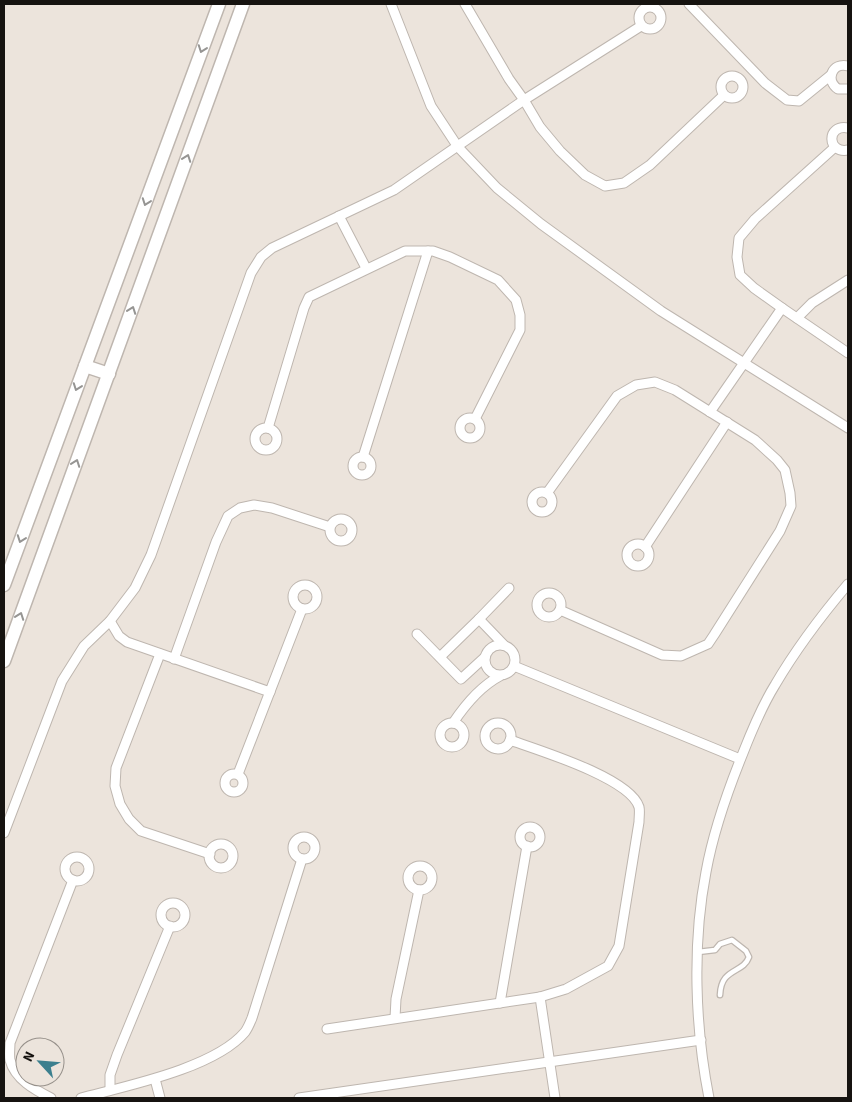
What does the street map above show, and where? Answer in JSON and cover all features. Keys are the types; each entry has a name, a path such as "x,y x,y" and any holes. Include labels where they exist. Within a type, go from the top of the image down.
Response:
{"main road":[{"path":"4,585 219,4"},
{"path":"4,661 243,4"},
{"path":"85,366 109,374"}],"street":[{"path":"391,4 431,106 458,147 497,188 541,224 661,311 848,428"},
{"path":"466,4 508,79 524,100 540,128 585,175 605,186 624,183 650,165 724,95"},
{"path":"689,4 765,83 787,100 799,101 831,75 832,71 838,66 848,66"},
{"path":"4,833 62,681 84,646 110,622 135,588 151,555 251,273 261,256 272,248 394,190 524,100 641,26"},
{"path":"831,75 832,84 835,87 843,90 848,89"},
{"path":"848,128 840,128 834,133 832,140 835,147 842,151 848,150"},
{"path":"835,147 755,219 739,238 737,257 740,275 782,308 848,353"},
{"path":"339,216 366,268"},
{"path":"268,428 309,297 366,268 405,251 428,251 450,257 498,280 516,300 520,315 520,330 475,419"},
{"path":"363,457 428,251"},
{"path":"797,318 812,303 848,280"},
{"path":"710,412 782,308"},
{"path":"547,493 617,396 636,385 655,382 675,390 755,440 785,470 790,493 790,506 780,531 708,644 682,656 662,655 560,610"},
{"path":"645,547 727,422"},
{"path":"174,658 216,542 228,516 240,508 254,505 272,508 330,526"},
{"path":"709,1098 703,1069 697,990 699,929 706,872 729,787 754,725 774,686 804,638 848,584"},
{"path":"440,657 509,588"},
{"path":"238,774 302,609"},
{"path":"453,723 461,711 494,677 508,674 514,666 515,656 480,619"},
{"path":"110,622 119,636 127,642 270,692"},
{"path":"417,634 461,679 476,663 485,657"},
{"path":"494,646 495,635"},
{"path":"486,667 485,657 487,652 494,646 504,645"},
{"path":"160,654 116,768 115,786 120,804 129,820 142,831 210,854"},
{"path":"476,663 486,667 494,677"},
{"path":"514,666 740,759"},
{"path":"327,1029 540,997 566,989 608,966 619,946 639,822 638,806 628,791 579,765 510,740"},
{"path":"500,1003 527,846"},
{"path":"81,1098 155,1079 199,1062 228,1047 245,1032 252,1018 302,860"},
{"path":"51,1098 33,1089 17,1074 10,1060 10,1043 73,880"},
{"path":"395,1018 396,998 419,890"},
{"path":"110,1090 110,1075 117,1055 170,926"},
{"path":"540,997 555,1098"},
{"path":"299,1098 701,1040"},
{"path":"155,1079 160,1098"}],"lane":[{"path":"698,952 715,950 720,944 732,940 746,951 749,958 748,961 726,977 720,986 720,995"}]}
